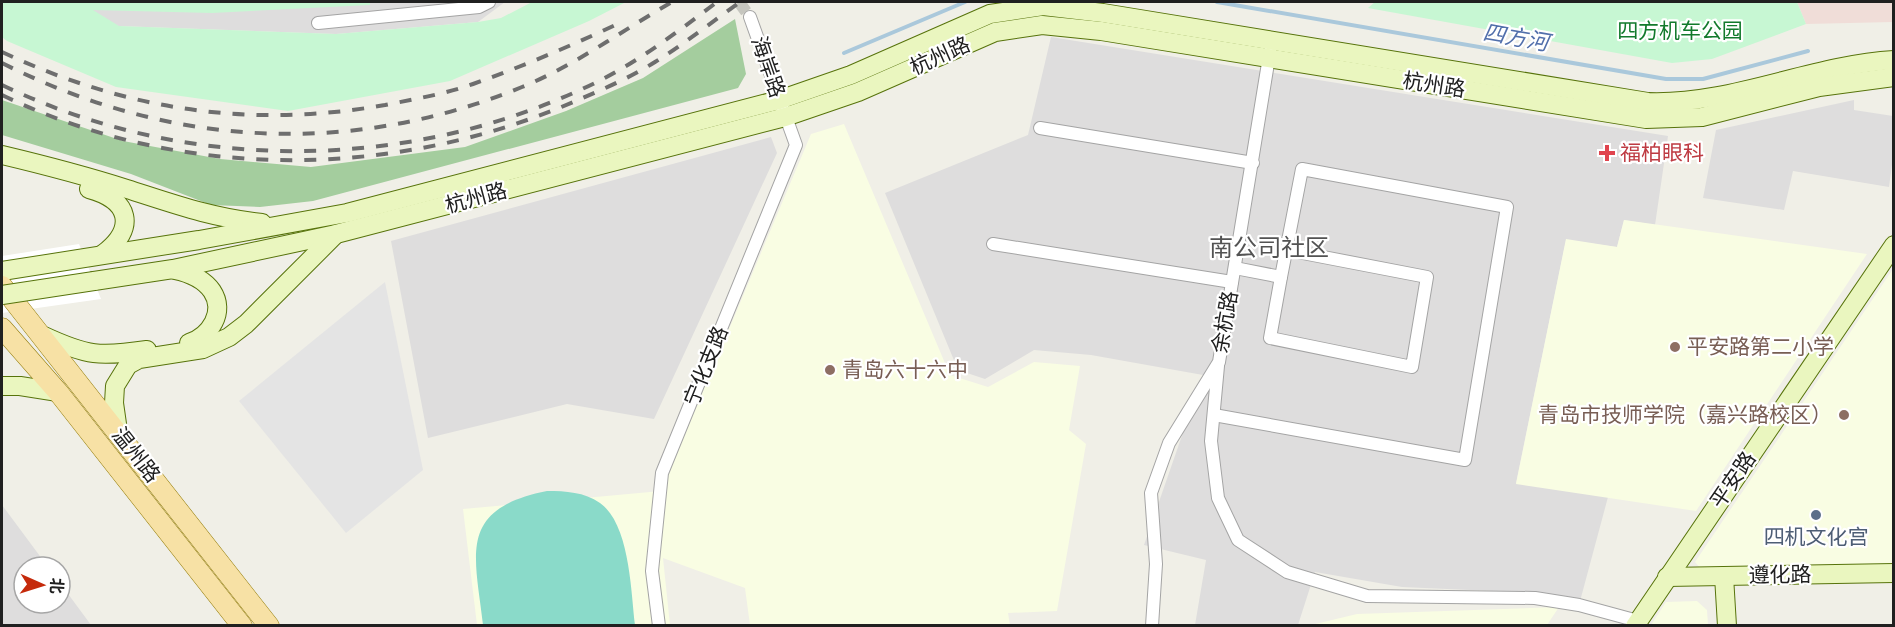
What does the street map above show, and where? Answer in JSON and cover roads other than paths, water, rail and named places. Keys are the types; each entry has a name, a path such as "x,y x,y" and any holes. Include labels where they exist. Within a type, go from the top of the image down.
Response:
{"main road":[{"name":"杭州路","path":"2,295 173,269 336,234 782,108 980,18 1007,11 1043,6 1069,8 1270,50 1646,119 1702,117 1819,87 1893,77"},
{"name":"杭州路","path":"1270,50 1657,103 1699,101 1816,71 1893,60"},
{"name":"杭州路","path":"2,271 332,217 782,108"},
{"path":"2,155 76,174 225,220 288,225"},
{"path":"2,167 112,197 123,211 124,227 118,241 103,254"},
{"path":"118,431 114,403 115,386 128,365 139,359 203,349 229,337 246,324 336,234"},
{"name":"平安路","path":"1636,623 1893,245"},
{"path":"44,336 83,353 108,356 201,339 210,332 215,320 213,292 201,280 173,269"},
{"name":"温州路","path":"2,286 44,336 269,626"},
{"name":"温州路","path":"2,328 58,392 242,626"},
{"path":"2,386 20,386 58,392"},
{"name":"遵化路","path":"1666,577 1893,573"},
{"path":"1724,576 1726,626"}],"street":[{"path":"318,23 479,7 489,2"},
{"name":"海岸路","path":"750,17 782,108"},
{"name":"余杭路","path":"1152,626 1156,564 1151,493 1168,443 1219,362 1270,50"},
{"name":"宁化支路","path":"659,626 652,571 662,473 796,146 782,108"},
{"path":"1040,128 1253,163"},
{"path":"1214,415 1465,460 1508,207 1302,168 1270,338 1412,367 1427,277 1287,250"},
{"path":"993,244 1232,282"},
{"path":"1235,268 1281,277"},
{"path":"1219,362 1211,441 1218,498 1238,540 1287,572 1367,596 1534,598 1579,604 1636,623"}],"waterway":[{"name":"四方河","path":"844,53 965,2"},
{"name":"四方河","path":"1217,2 1666,79 1703,79 1808,51"}],"tunnel":[{"path":"739,2 750,17"}],"railway":[{"path":"2,63 65,91 129,112 194,126 259,133 325,133 391,125 457,110 522,87 579,58 672,2"},
{"path":"2,85 74,114 148,135 224,147 302,151 379,146 455,133 529,111 616,72 660,44 717,2"},
{"path":"2,95 71,123 142,144 215,156 289,160 363,157 436,145 508,126 578,100 655,62 740,2"},
{"path":"2,52 49,72 142,101 237,114 286,115 335,112 385,105 452,91 530,62 624,21"}],"place":[{"name":"福柏眼科","path":"1607,153"},
{"name":"平安路第二小学","path":"1675,347"},
{"name":"青岛六十六中","path":"830,370"},
{"name":"青岛市技师学院（嘉兴路校区）","path":"1844,415"},
{"name":"四机文化宫","path":"1816,515"}],"district":[{"name":"南公司社区","path":"1269,248"}],"park label":[{"name":"四方机车公园","path":"1680,31"}]}
